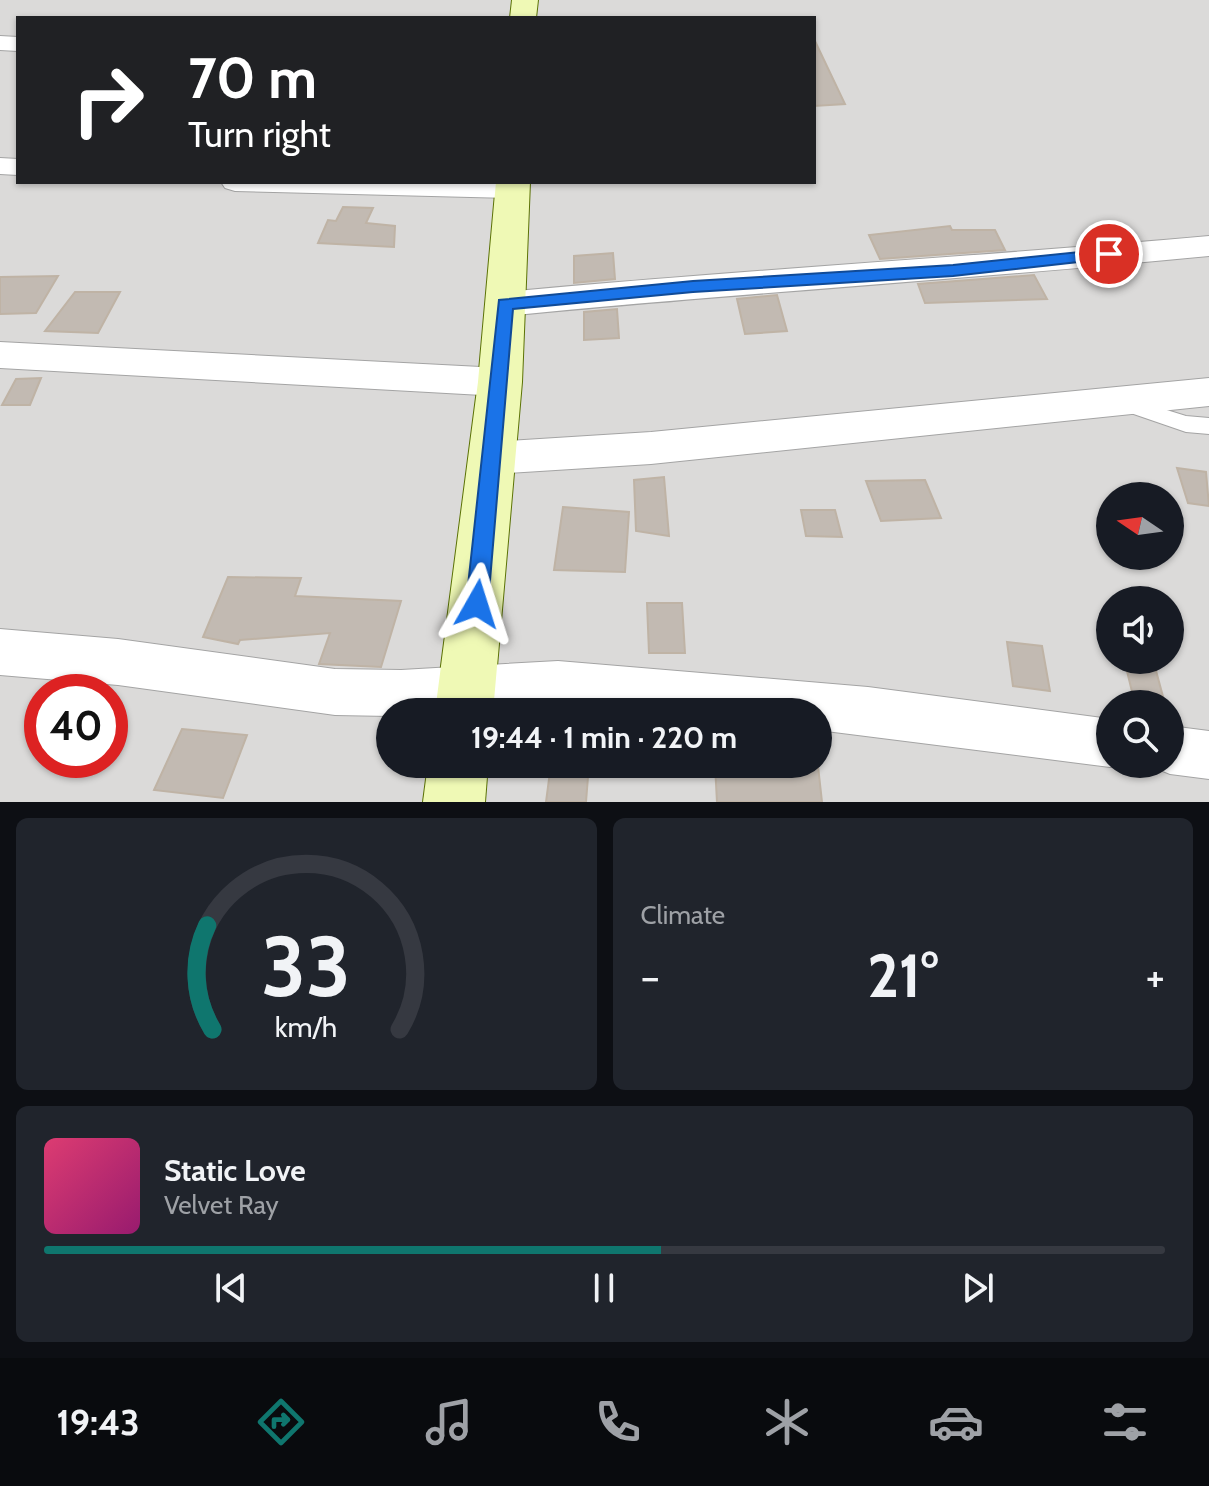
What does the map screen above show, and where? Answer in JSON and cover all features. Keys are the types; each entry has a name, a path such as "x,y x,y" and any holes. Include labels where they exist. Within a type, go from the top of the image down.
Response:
{"street":[{"path":"374,184 512,186 500,382 466,698"},
{"path":"505,304 693,286 953,270 1209,246"},
{"path":"0,355 500,382"},
{"path":"493,458 651,448 1209,392"},
{"path":"0,652 118,662 335,692 422,698"},
{"path":"482,698 558,684 724,698"},
{"path":"832,708 1096,741"},
{"path":"1184,752 1209,755"},
{"path":"454,802 457,778"}],"lane":[{"path":"1118,402 1186,424 1209,426"}],"shaded area":[{"path":"0,0 1209,0 1209,802 0,802"}],"building":[{"path":"816,43 845,104 816,106"},
{"path":"343,207 373,208 366,223 395,226 394,247 318,243 328,220 336,221"},
{"path":"950,226 952,230 995,230 1005,250 880,259 869,235"},
{"path":"613,253 615,279 574,283 574,256"},
{"path":"1034,275 1047,299 925,303 918,284"},
{"path":"58,276 36,313 0,314 0,277"},
{"path":"75,292 120,292 98,333 45,331"},
{"path":"777,295 787,331 745,334 737,299"},
{"path":"617,309 619,338 584,340 584,312"},
{"path":"41,378 30,405 2,405 16,379"},
{"path":"1177,468 1206,472 1209,506 1188,503 1184,482"},
{"path":"664,477 669,536 636,531 634,480"},
{"path":"925,480 941,518 881,521 866,481"},
{"path":"563,507 629,512 625,572 554,570"},
{"path":"801,510 835,510 842,537 806,536"},
{"path":"228,577 301,578 295,596 401,601 381,667 319,664 330,633 240,640 238,644 203,637"},
{"path":"647,603 682,603 685,653 649,653"},
{"path":"1007,642 1042,646 1050,691 1013,686"},
{"path":"1128,674 1157,674 1161,690 1132,690"},
{"path":"182,729 247,735 223,798 154,790"},
{"path":"549,778 588,778 586,802 546,802"},
{"path":"716,778 819,778 822,802 717,802"}],"route":[{"path":"477,604 505,304 693,286 953,270 1109,254"}]}
